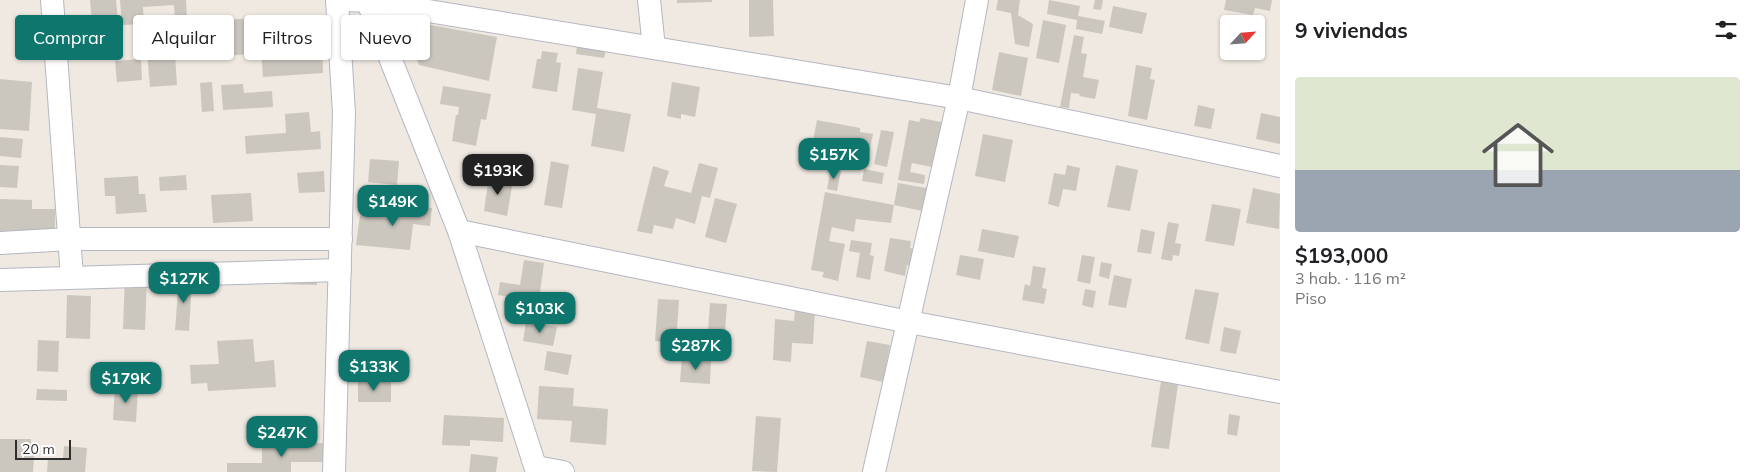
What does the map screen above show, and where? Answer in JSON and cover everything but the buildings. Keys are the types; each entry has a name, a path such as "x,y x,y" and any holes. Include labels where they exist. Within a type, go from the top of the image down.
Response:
{"street":[{"path":"52,0 72,277"},
{"path":"334,472 344,113 337,0"},
{"path":"360,0 959,98 1280,166"},
{"path":"360,0 459,230 536,470 563,472"},
{"path":"649,0 654,48"},
{"path":"874,472 959,98 977,0"},
{"path":"459,230 908,322 1280,392"},
{"path":"0,243 70,239 340,239"},
{"path":"0,280 340,270"}]}
